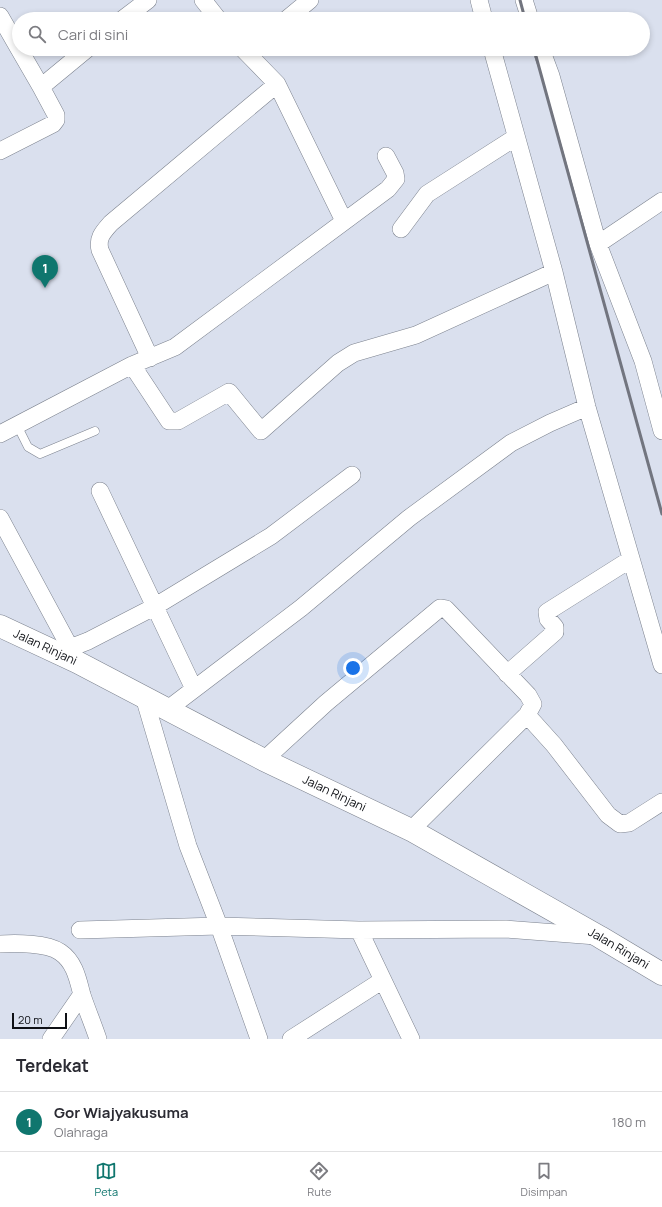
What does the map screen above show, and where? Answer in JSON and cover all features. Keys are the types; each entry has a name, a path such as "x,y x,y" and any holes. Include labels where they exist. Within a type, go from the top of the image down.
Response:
{"street":[{"path":"132,12 148,0"},
{"path":"203,0 212,12"},
{"path":"295,12 310,0"},
{"path":"479,0 482,12"},
{"path":"0,16 12,37"},
{"path":"0,151 53,124 56,120 56,115 23,56"},
{"path":"41,87 79,56"},
{"path":"252,56 277,84 344,221"},
{"path":"494,56 554,272 587,407 662,665"},
{"path":"544,56 551,76 598,244 643,360 661,422"},
{"path":"150,358 100,250 98,242 101,235 111,223 277,84"},
{"path":"401,229 427,194 516,137"},
{"path":"0,434 132,365 175,347 388,189 396,179 395,173 386,156"},
{"path":"598,244 662,201"},
{"path":"132,365 169,421 178,421 229,392 261,431 338,363 354,353 416,335 481,307 554,272"},
{"path":"168,708 301,608 409,518 511,443 550,422 587,407"},
{"path":"0,518 74,655 88,641 154,607 277,533 352,475"},
{"path":"100,491 194,689"},
{"path":"507,674 555,632 555,627 548,619 547,612 631,559"},
{"path":"264,760 326,703 440,608 446,609 531,699 533,704 527,715 411,830"},
{"name":"Jalan Rinjani","path":"0,626 74,655 144,697 168,708 264,760 411,830 600,937 662,974"},
{"path":"144,697 188,846 219,926 259,1039"},
{"path":"527,715 554,745 608,815 620,824 629,823 662,802"},
{"path":"80,930 219,926 359,930 506,929 600,937"},
{"path":"359,930 411,1039"},
{"path":"0,944 46,946 61,952 71,964 79,979 82,994 98,1039"},
{"path":"291,1039 383,980"},
{"path":"51,1039 82,994"}],"lane":[{"path":"17,425 28,448 40,454 95,431"}],"railway":[{"path":"520,0 523,12"},
{"path":"536,56 662,514"}],"place":[{"name":"Gor Wiajyakusuma","path":"45,288"}]}
